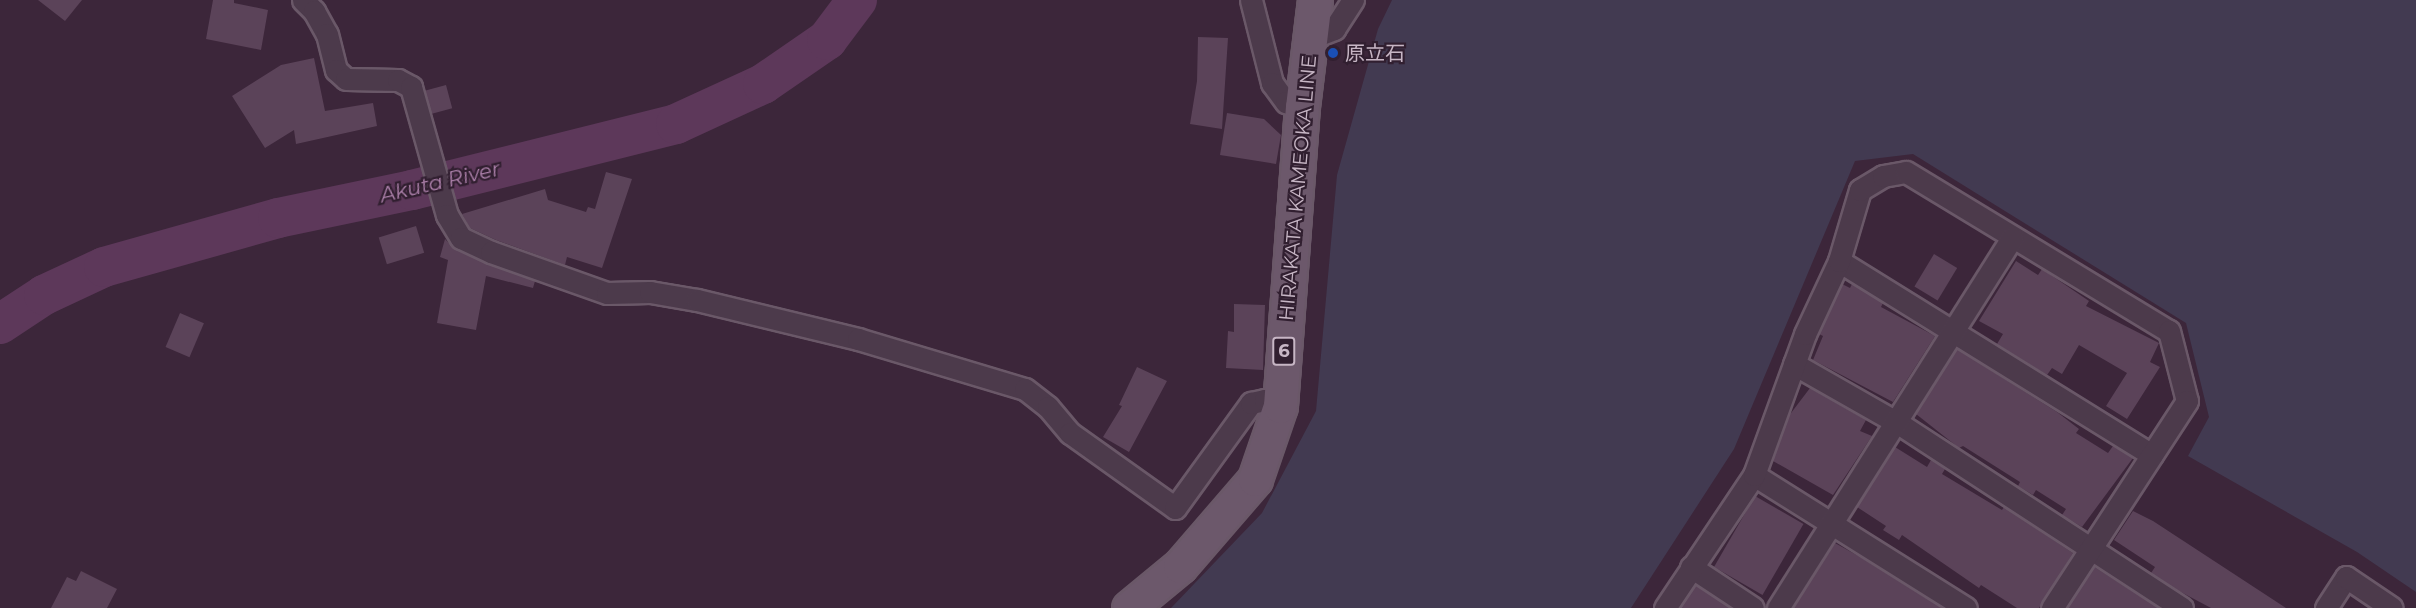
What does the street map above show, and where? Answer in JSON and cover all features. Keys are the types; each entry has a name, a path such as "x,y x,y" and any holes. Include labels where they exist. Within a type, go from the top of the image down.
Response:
{"main road":[{"name":"HIRAKATA KAMEOKA LINE","path":"1129,608 1180,566 1256,479 1280,406 1302,107 1315,0"}],"street":[{"path":"303,0 314,11 327,34 336,70 346,79 365,82 392,80 411,87 447,215 461,238 607,293 650,292 697,300 858,339 1025,389 1048,407 1070,433 1175,508 1251,403 1265,400 1280,406"},
{"path":"1251,0 1272,83 1286,102 1302,107"},
{"path":"1311,38 1334,29 1353,0"},
{"path":"1665,608 1754,475 1794,364 1839,261 1860,190 1883,176 1906,172 2169,331 2187,401 2052,608"},
{"path":"1778,608 1831,522 1898,423 2012,238"},
{"path":"1839,261 2152,455"},
{"path":"1794,364 1898,423 2089,550 2182,608"},
{"path":"1754,475 1966,608"},
{"path":"1691,567 1753,608"},
{"path":"2326,608 2346,577 2392,608"}],"shaded area":[{"path":"1392,0 2416,0 2416,592 2357,552 2188,456 2209,417 2186,323 1913,154 1855,161 1734,449 1631,608 1171,608 1262,513 1316,411 1337,175 1378,29"}],"building":[{"path":"38,0 82,0 65,21"},
{"path":"213,0 234,0 234,3 268,10 261,50 206,39"},
{"path":"1198,37 1228,38 1222,129 1190,124 1197,81"},
{"path":"314,58 325,111 373,103 377,126 296,144 294,130 265,148 232,96 281,65"},
{"path":"446,85 452,108 431,114 425,91"},
{"path":"1227,113 1264,119 1281,135 1276,164 1220,155"},
{"path":"606,172 632,179 602,268 567,257 565,265 496,240 470,228 462,214 545,189 548,200 586,212 588,207 595,209"},
{"path":"416,226 424,253 387,264 379,237"},
{"path":"445,239 456,250 535,281 533,288 486,276 476,330 437,323 448,260 440,257"},
{"path":"1934,254 1957,268 1938,300 1914,287"},
{"path":"2016,261 2038,275 2042,269 2089,301 2086,306 2159,343 2150,362 2160,367 2127,419 2106,406 2127,373 2079,345 2062,374 2052,368 2047,375 1997,344 2003,334 1979,321"},
{"path":"1842,284 1850,288 1852,284 1883,303 1881,307 1935,336 1893,402 1813,360 1823,336 1819,334"},
{"path":"1234,304 1265,305 1263,370 1226,368 1228,331 1234,332"},
{"path":"180,313 204,323 189,357 166,347"},
{"path":"1957,349 2057,412 2079,429 2076,433 2108,453 2113,446 2133,458 2082,527 2062,515 2066,509 2036,490 2033,495 2018,486 2020,482 1963,446 1959,448 1916,414"},
{"path":"1137,367 1167,381 1129,452 1103,437 1122,406 1119,405"},
{"path":"1810,388 1866,420 1860,431 1872,436 1833,495 1773,461 1788,417"},
{"path":"1895,447 1927,467 1931,460 1945,469 1942,474 2002,510 2004,507 2073,553 2039,608 2017,608 1981,585 1979,588 1902,535 1899,540 1883,530 1886,526 1857,507"},
{"path":"1755,496 1803,524 1762,595 1714,567"},
{"path":"2133,511 2153,521 2286,608 2211,608 2179,591 2151,573 2155,567 2114,540"},
{"path":"1835,543 1862,558 1942,608 1793,608"},
{"path":"2094,567 2096,568 2159,608 2067,608"},
{"path":"81,571 117,589 107,608 51,608 67,577 76,581"},
{"path":"1696,585 1730,608 1680,608"}],"waterway":[{"name":"Akuta River","path":"0,324 44,295 104,267 278,218 412,190 676,124 763,84 827,40 857,0"}],"place":[{"name":"原立石","path":"1333,53"}]}
